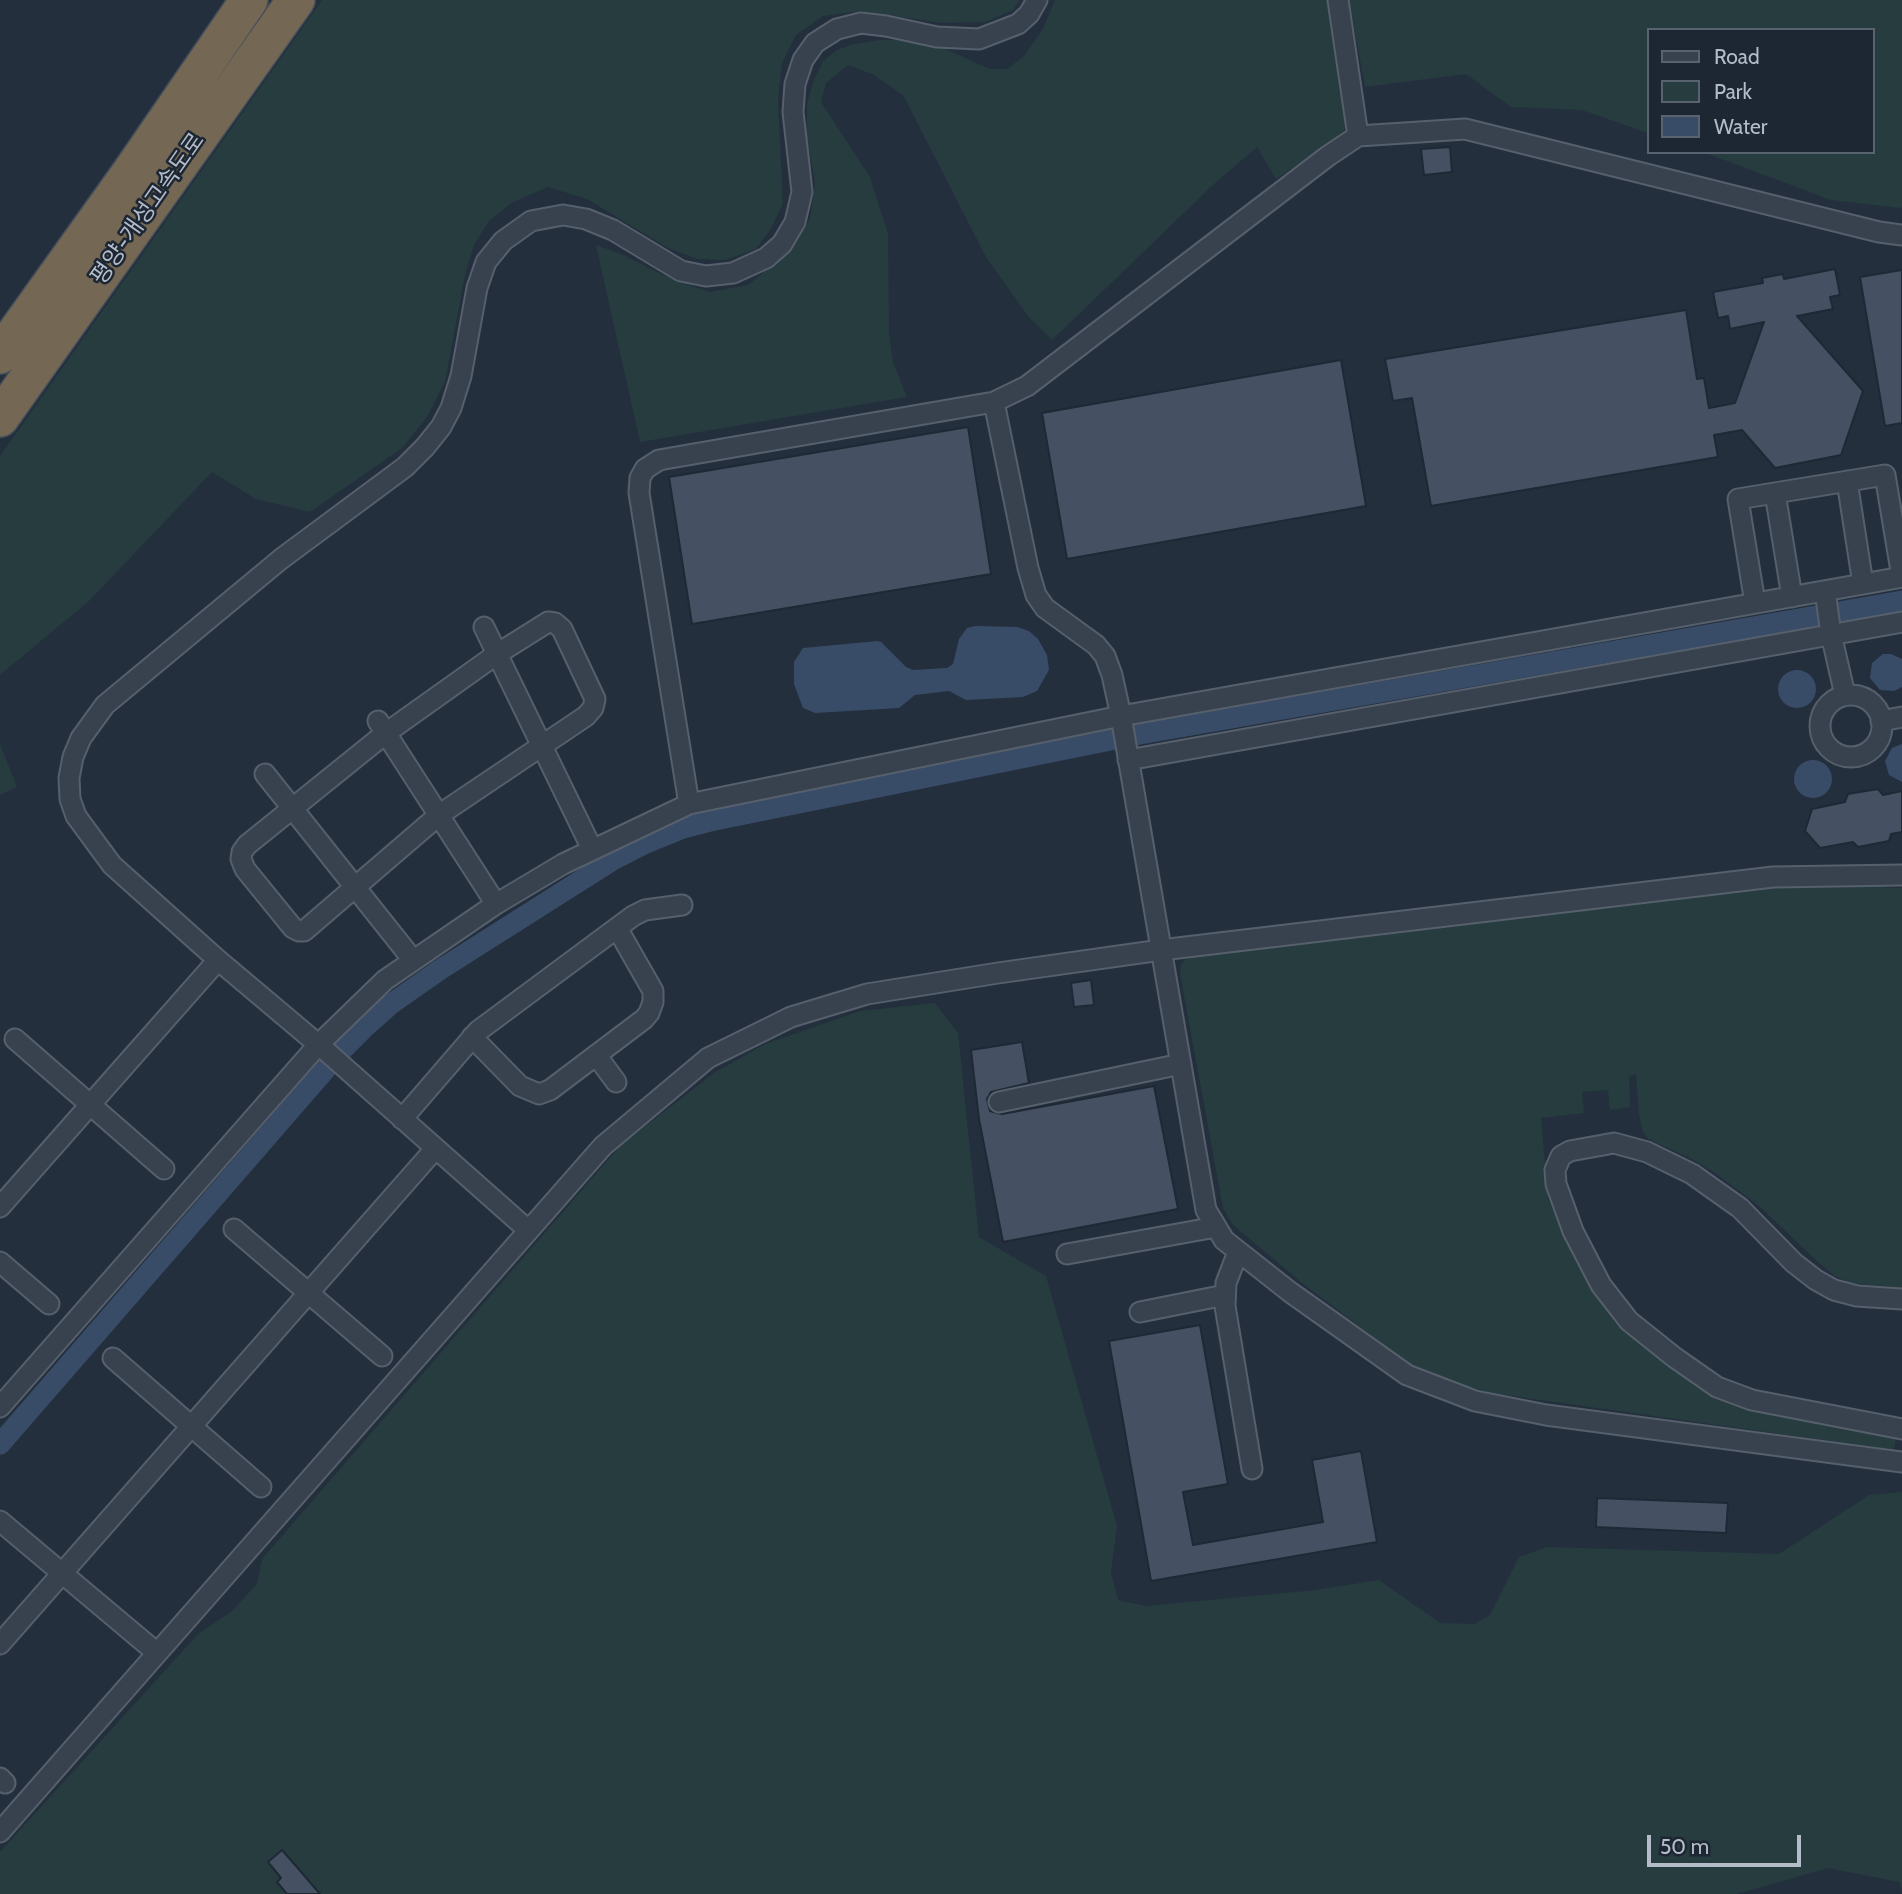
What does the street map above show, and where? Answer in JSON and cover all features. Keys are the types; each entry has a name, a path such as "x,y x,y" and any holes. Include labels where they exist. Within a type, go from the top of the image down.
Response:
{"highway":[{"name":"평양-개성고속도로","path":"0,355 131,172 249,0"},
{"name":"평양-개성고속도로","path":"0,418 296,0"}],"street":[{"path":"528,1230 112,865 76,817 70,799 69,778 81,738 105,705 281,559 405,467 425,447 441,428 452,408 461,376 477,288 486,262 503,242 531,221 563,215 586,219 613,230 681,271 706,276 733,273 766,258 782,244 795,222 802,192 793,112 794,84 803,60 815,43 837,29 861,23 937,37 979,39 1018,24 1029,14 1037,0"},
{"path":"1338,0 1358,136"},
{"path":"689,804 639,493 640,478 645,469 659,460 994,402 1027,386 1328,156 1358,136 1465,128 1879,232 1902,234"},
{"path":"994,402 1036,595 1045,608 1096,645 1105,656 1112,675 1206,1210 1224,1240 1290,1292 1408,1375 1475,1401 1546,1415 1902,1462"},
{"path":"1125,737 1755,603 1792,597 1825,597 1863,584 1902,577 1885,475 1738,499 1755,603"},
{"path":"1847,481 1863,584"},
{"path":"1775,493 1792,597"},
{"path":"1825,597 1845,695"},
{"path":"548,622 555,623 562,629 595,699 593,708 586,716 439,815 304,931 299,931 287,921 245,869 241,859 242,852 261,832 382,727 497,654 548,622"},
{"path":"0,1407 385,980 496,904 592,849 689,804 1830,628 1902,622"},
{"path":"484,627 592,849"},
{"path":"1845,695 1864,698 1872,704 1881,721 1879,740 1865,754 1846,757 1837,754 1823,740 1819,722 1828,704 1845,695"},
{"path":"1881,721 1902,717"},
{"path":"382,727 496,904"},
{"path":"265,774 413,960"},
{"path":"0,1832 603,1146 708,1058 791,1017 867,994 1161,950 1773,877 1902,875"},
{"path":"402,1119 472,1037 633,916 645,911 682,905"},
{"path":"472,1037 520,1086 539,1094 550,1090 644,1019 653,1002 653,991 617,928"},
{"path":"0,1207 218,960"},
{"path":"15,1039 164,1169"},
{"path":"596,1055 616,1082"},
{"path":"999,1102 1181,1065"},
{"path":"1902,1299 1857,1296 1834,1290 1816,1280 1794,1263 1740,1208 1692,1174 1647,1152 1614,1143 1570,1151 1561,1156 1555,1170 1556,1184 1573,1231 1601,1285 1629,1321 1674,1357 1717,1387 1752,1400 1902,1429"},
{"path":"0,1644 435,1149"},
{"path":"1067,1254 1216,1227"},
{"path":"234,1229 382,1356"},
{"path":"1238,1252 1226,1283 1225,1306 1252,1469"},
{"path":"0,1262 49,1304"},
{"path":"1140,1312 1225,1295"},
{"path":"113,1358 261,1487"},
{"path":"0,1521 157,1653"}],"green space":[{"path":"322,0 1020,0 1013,10 985,22 941,23 861,11 823,16 796,35 782,63 778,100 783,204 770,230 756,249 725,260 697,259 668,248 587,199 548,187 513,202 489,221 474,245 465,275 445,382 427,417 402,448 310,512 256,499 212,472 89,601 0,675 0,456"},
{"path":"1055,0 1327,0 1346,121 1344,133 1276,179 1257,147 1214,184 1052,340 1028,316 986,257 903,95 872,74 848,65 826,83 821,102 870,177 888,234 889,333 893,362 907,397 640,442 596,245 676,281 710,292 748,285 793,248 810,219 815,182 807,139 807,104 823,61 837,50 853,44 880,40 915,40 934,44 990,69 1007,69 1024,56 1043,29"},
{"path":"1349,0 1902,0 1902,208 1831,200 1708,154 1874,154 1874,28 1646,28 1646,132 1582,110 1511,107 1466,74 1365,87"},
{"path":"0,744 17,787 0,795"},
{"path":"1807,884 1902,888 1902,1288 1851,1283 1835,1276 1759,1206 1718,1175 1692,1159 1648,1139 1643,1132 1639,1114 1636,1075 1629,1076 1630,1107 1610,1110 1608,1090 1582,1092 1584,1113 1541,1118 1548,1199 1590,1283 1713,1394 1896,1437 1894,1450 1491,1393 1446,1380 1406,1362 1301,1282 1233,1225 1223,1208 1180,974 1181,965 1186,958"},
{"path":"935,1003 958,1033 979,1237 1046,1276 1117,1526 1111,1572 1118,1600 1146,1606 1316,1590 1379,1580 1440,1623 1475,1624 1490,1615 1519,1557 1547,1547 1779,1554 1869,1495 1902,1492 1902,1890 1899,1882 1828,1868 1737,1894 0,1894 0,1852 199,1633 231,1612 257,1584 262,1559 621,1145 714,1073 765,1044 860,1011"}],"water":[{"path":"1017,627 1029,631 1038,639 1047,655 1049,670 1037,691 1023,697 966,700 949,691 915,695 899,708 815,713 803,708 794,684 794,662 803,648 878,641 906,667 913,670 947,668 953,664 959,639 967,628"},
{"path":"1883,654 1902,659 1902,687 1894,691 1880,690 1870,678 1872,663"},
{"path":"1797,670 1811,675 1816,689 1811,703 1797,708 1783,703 1778,689 1783,675"},
{"path":"1902,744 1902,782 1889,775 1885,761 1892,748"},
{"path":"1813,760 1827,765 1832,779 1827,793 1813,798 1799,793 1794,779 1799,765"}],"building":[{"path":"1450,147 1452,172 1424,175 1421,149"},
{"path":"1835,269 1840,295 1830,297 1833,309 1797,316 1863,391 1841,455 1775,468 1742,430 1714,435 1718,457 1431,506 1412,398 1393,401 1385,359 1686,310 1697,379 1704,378 1709,408 1735,403 1764,322 1730,329 1728,316 1718,318 1713,292 1763,283 1762,278 1783,274 1784,279"},
{"path":"1902,270 1902,423 1885,426 1860,277"},
{"path":"1341,360 1366,506 1067,559 1042,413"},
{"path":"968,427 991,574 692,624 669,477"},
{"path":"1878,789 1883,795 1902,791 1902,832 1891,834 1889,841 1858,847 1853,842 1820,848 1805,831 1812,809 1845,802 1848,794"},
{"path":"1091,980 1094,1005 1074,1007 1071,983"},
{"path":"1022,1042 1029,1083 991,1092 987,1099 990,1111 1002,1114 1154,1086 1178,1209 1003,1242 979,1119 971,1050"},
{"path":"1200,1325 1228,1484 1183,1492 1193,1545 1323,1522 1312,1460 1361,1451 1377,1542 1151,1581 1109,1341"},
{"path":"1597,1498 1728,1503 1726,1533 1596,1527"},
{"path":"282,1850 320,1894 287,1894 277,1882 281,1878 268,1862"}],"waterway":[{"path":"0,1444 364,1028 391,1004 441,969 613,860 646,843 683,828 710,821 1140,734 1902,601"}]}
